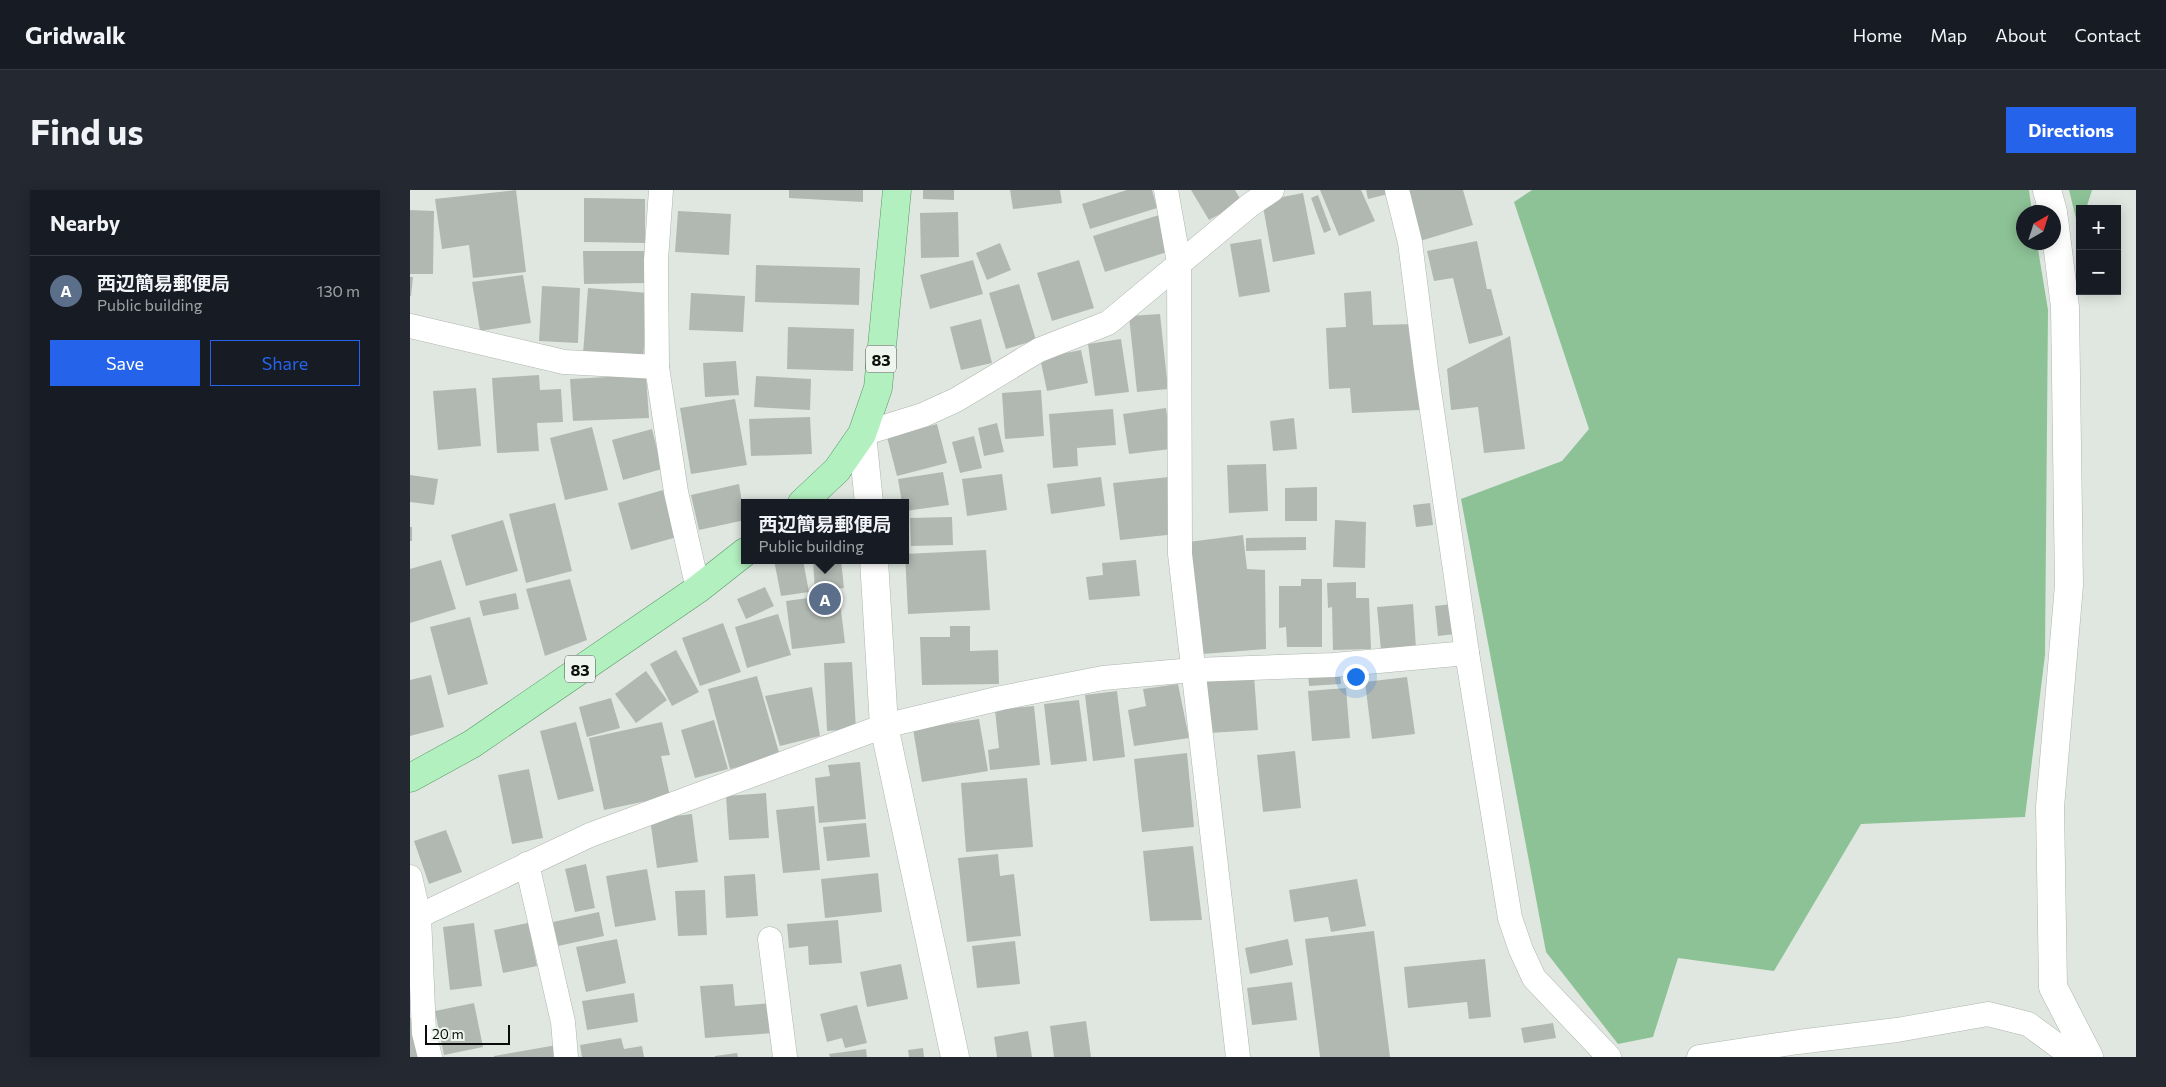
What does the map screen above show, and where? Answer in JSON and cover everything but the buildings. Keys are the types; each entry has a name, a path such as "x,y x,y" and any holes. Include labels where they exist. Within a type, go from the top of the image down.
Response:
{"main road":[{"name":"83","path":"806,499 837,470 862,434 878,388 897,190"},
{"name":"83","path":"410,778 472,744 698,589 741,555"}],"street":[{"path":"661,190 656,260 657,366 676,492 698,589"},
{"path":"1166,190 1179,263 1180,554 1238,1057"},
{"path":"869,499 862,434 923,415 956,400 1039,350 1108,323 1250,205 1272,190"},
{"path":"1397,190 1410,242 1426,369 1467,653 1510,918 1521,950 1534,978 1609,1057"},
{"path":"2047,190 2051,205"},
{"path":"2058,250 2065,307 2069,585 2050,807 2054,987 2089,1057"},
{"path":"410,326 564,362 657,366"},
{"path":"874,564 884,726 955,1057"},
{"path":"419,916 590,835 884,726 1000,698 1103,678 1192,670 1334,665 1467,653"},
{"path":"527,864 563,1022 566,1057"},
{"path":"410,877 419,916 424,1033 430,1057"},
{"path":"770,939 785,1057"},
{"path":"1699,1057 1897,1030 1988,1014 2028,1024 2073,1057"}],"green space":[{"path":"1532,190 2029,190 2031,205 2016,205 2016,250 2038,250 2048,310 2045,655 2025,817 1861,824 1774,971 1678,958 1653,1037 1618,1044 1546,952 1461,499 1562,461 1589,429 1514,202"},
{"path":"2069,190 2092,190 2087,205 2076,205 2076,219"}],"place":[{"name":"西辺簡易郵便局","path":"825,599"}]}
